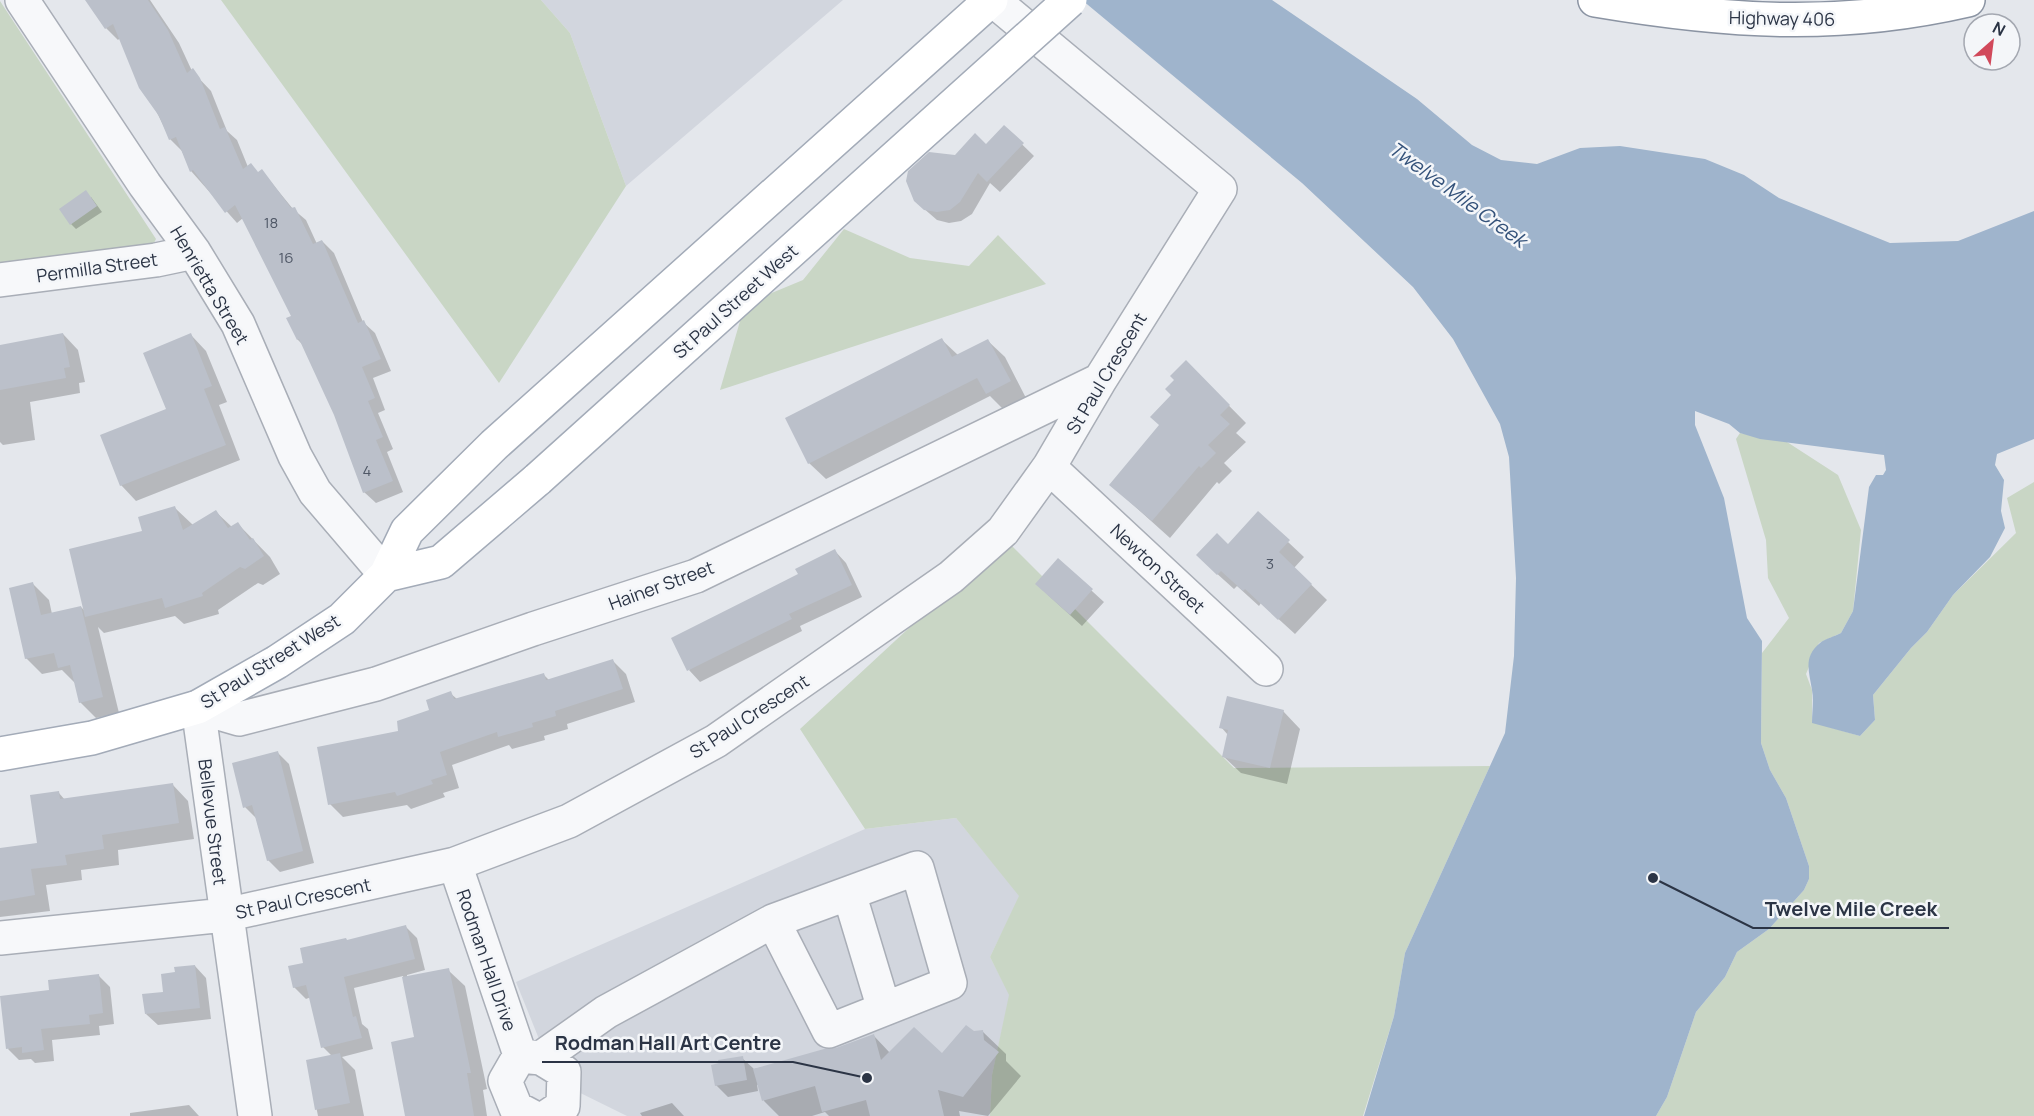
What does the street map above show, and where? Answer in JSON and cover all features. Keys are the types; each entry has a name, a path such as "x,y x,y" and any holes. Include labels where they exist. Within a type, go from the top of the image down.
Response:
{"main road":[{"name":"St Paul Street West","path":"0,754 92,738 198,707 277,662 342,620 386,575 407,531 494,445 992,0"},
{"name":"St Paul Street West","path":"386,575 441,562 538,479 1070,0"},
{"name":"Highway 406","path":"1595,0 1732,19 1830,21 1919,11 1968,0"}],"street":[{"name":"Henrietta Street","path":"22,0 145,185 194,252 237,324 295,456 315,492 386,575"},
{"name":"St Paul Crescent","path":"0,938 225,915 455,864 569,820 716,741 951,577 1003,531 1049,467 1100,380 1220,189 992,0"},
{"name":"Permilla Street","path":"0,280 156,260 194,252"},
{"name":"Hainer Street","path":"198,707 239,719 376,684 533,628 696,576 1100,380"},
{"name":"Newton Street","path":"1049,467 1266,669"},
{"name":"Bellevue Street","path":"198,707 225,915 255,1116"},
{"name":"Rodman Hall Drive","path":"455,864 530,1057 505,1081 516,1108 531,1116"},
{"path":"530,1057 606,1012 773,921 917,868 950,984 829,1031 773,921"},
{"path":"849,893 884,1010"},
{"path":"530,1057 564,1072 563,1106 548,1116"}],"shaded area":[{"path":"541,0 843,0 626,186 570,33"},
{"path":"956,818 1020,896 990,957 1010,995 992,1075 990,1116 627,1116 556,1081 516,982 865,829"}],"green space":[{"path":"221,0 541,0 570,33 626,186 499,383"},
{"path":"0,1 156,239 151,249 0,268"},
{"path":"844,229 910,258 969,266 998,235 1046,284 720,390 745,304 803,280"},
{"path":"1740,433 1787,442 1838,475 1861,530 1853,611 1841,633 1819,643 1806,674 1812,690 1812,722 1860,736 1875,720 1873,695 1927,632 1953,595 2016,533 2007,498 2034,482 2034,1116 1656,1116 1667,1097 1696,1012 1725,977 1737,952 1769,929 1804,890 1809,879 1809,866 1786,798 1770,770 1761,743 1762,653 1789,618 1768,578 1766,540 1736,439"},
{"path":"1005,539 1234,768 1490,766 1405,953 1394,1016 1363,1116 990,1116 992,1075 1009,995 990,957 1019,896 956,818 865,829 800,729"}],"water":[{"path":"1082,0 1272,0 1417,99 1472,145 1501,160 1537,164 1580,148 1620,146 1705,159 1744,175 1779,198 1890,243 1958,241 2034,211 2034,439 1997,454 1995,465 2004,480 2001,511 2005,528 1990,557 1953,595 1927,632 1873,695 1875,720 1860,736 1812,723 1813,698 1808,665 1815,648 1822,641 1841,633 1853,611 1869,487 1876,475 1883,475 1886,470 1884,455 1760,439 1740,433 1729,424 1695,411 1695,425 1724,498 1747,618 1762,641 1761,743 1770,770 1786,798 1809,866 1809,879 1804,890 1769,929 1737,952 1725,977 1696,1012 1667,1097 1656,1116 1364,1116 1394,1016 1405,953 1505,733 1514,656 1516,578 1509,457 1500,424 1453,339 1413,287 1302,183"}],"building":[{"path":"85,0 148,0 168,30 187,73 193,68 200,78 220,129 225,127 243,169 251,163 258,172 262,169 291,208 295,207 313,244 322,240 358,323 364,320 381,359 362,367 375,398 368,401 383,437 376,440 393,481 363,493 334,415 299,339 297,340 286,318 291,316 235,205 225,213 193,170 190,172 176,137 169,140 159,116 139,88 113,24 105,29"},
{"path":"1004,125 1024,143 987,182 978,173 960,202 950,210 937,212 924,210 914,201 906,181 908,171 929,152 955,155 975,133 986,144"},
{"path":"86,190 97,206 70,225 59,209"},
{"path":"63,333 70,367 64,368 66,378 0,390 0,345"},
{"path":"191,333 212,386 204,389 226,445 120,486 100,435 166,409 143,353"},
{"path":"942,338 952,357 988,339 1011,381 986,394 977,378 808,464 785,418"},
{"path":"1186,360 1230,405 1220,415 1230,424 1208,445 1216,453 1201,468 1199,466 1152,521 1109,485 1159,425 1150,417 1171,395 1165,389 1174,380 1170,376"},
{"path":"175,506 183,530 216,510 228,528 238,522 250,540 253,538 264,556 245,569 240,567 202,593 203,596 165,608 162,598 85,617 69,549 142,531 138,517"},
{"path":"1258,511 1290,540 1279,552 1312,584 1278,620 1245,589 1243,591 1221,571 1217,575 1196,555 1217,533 1228,544"},
{"path":"835,549 852,585 789,614 792,619 687,671 671,638 798,574 795,569"},
{"path":"1058,558 1093,589 1070,615 1035,584"},
{"path":"33,582 41,615 81,606 103,697 79,703 70,665 58,668 54,653 25,659 9,588"},
{"path":"613,659 623,689 555,711 556,716 532,723 533,727 498,737 497,732 440,752 447,775 431,780 433,784 397,796 395,792 328,805 317,747 398,731 397,721 429,710 426,700 451,691 454,699 544,673 546,680"},
{"path":"1227,696 1284,710 1270,768 1222,757 1228,730 1219,728"},
{"path":"278,751 303,851 267,861 252,805 243,808 232,763"},
{"path":"173,783 179,823 102,835 104,849 65,855 67,865 31,869 35,895 0,901 0,848 37,843 30,795 59,791 60,799"},
{"path":"406,925 415,959 344,977 353,1017 356,1016 362,1038 321,1048 306,985 293,988 288,966 303,963 300,948 346,938 347,940"},
{"path":"195,965 200,1008 145,1014 142,994 163,992 161,974 175,972 174,967"},
{"path":"449,968 471,1073 467,1073 474,1116 405,1116 391,1042 414,1037 402,977"},
{"path":"99,974 103,1013 89,1015 90,1024 41,1029 44,1050 22,1053 22,1047 6,1049 0,996 49,990 48,980"},
{"path":"966,1025 974,1031 983,1030 984,1040 999,1052 963,1097 938,1090 944,1116 870,1116 866,1100 822,1112 815,1086 762,1101 753,1069 824,1049 836,1048 874,1034 881,1060 914,1027 942,1053"},
{"path":"340,1053 350,1103 315,1110 306,1060"},
{"path":"743,1056 747,1080 715,1086 711,1065 719,1063 718,1060"}],"place":[{"name":"Twelve Mile Creek","path":"1653,878"},
{"name":"Rodman Hall Art Centre","path":"867,1078"}]}
